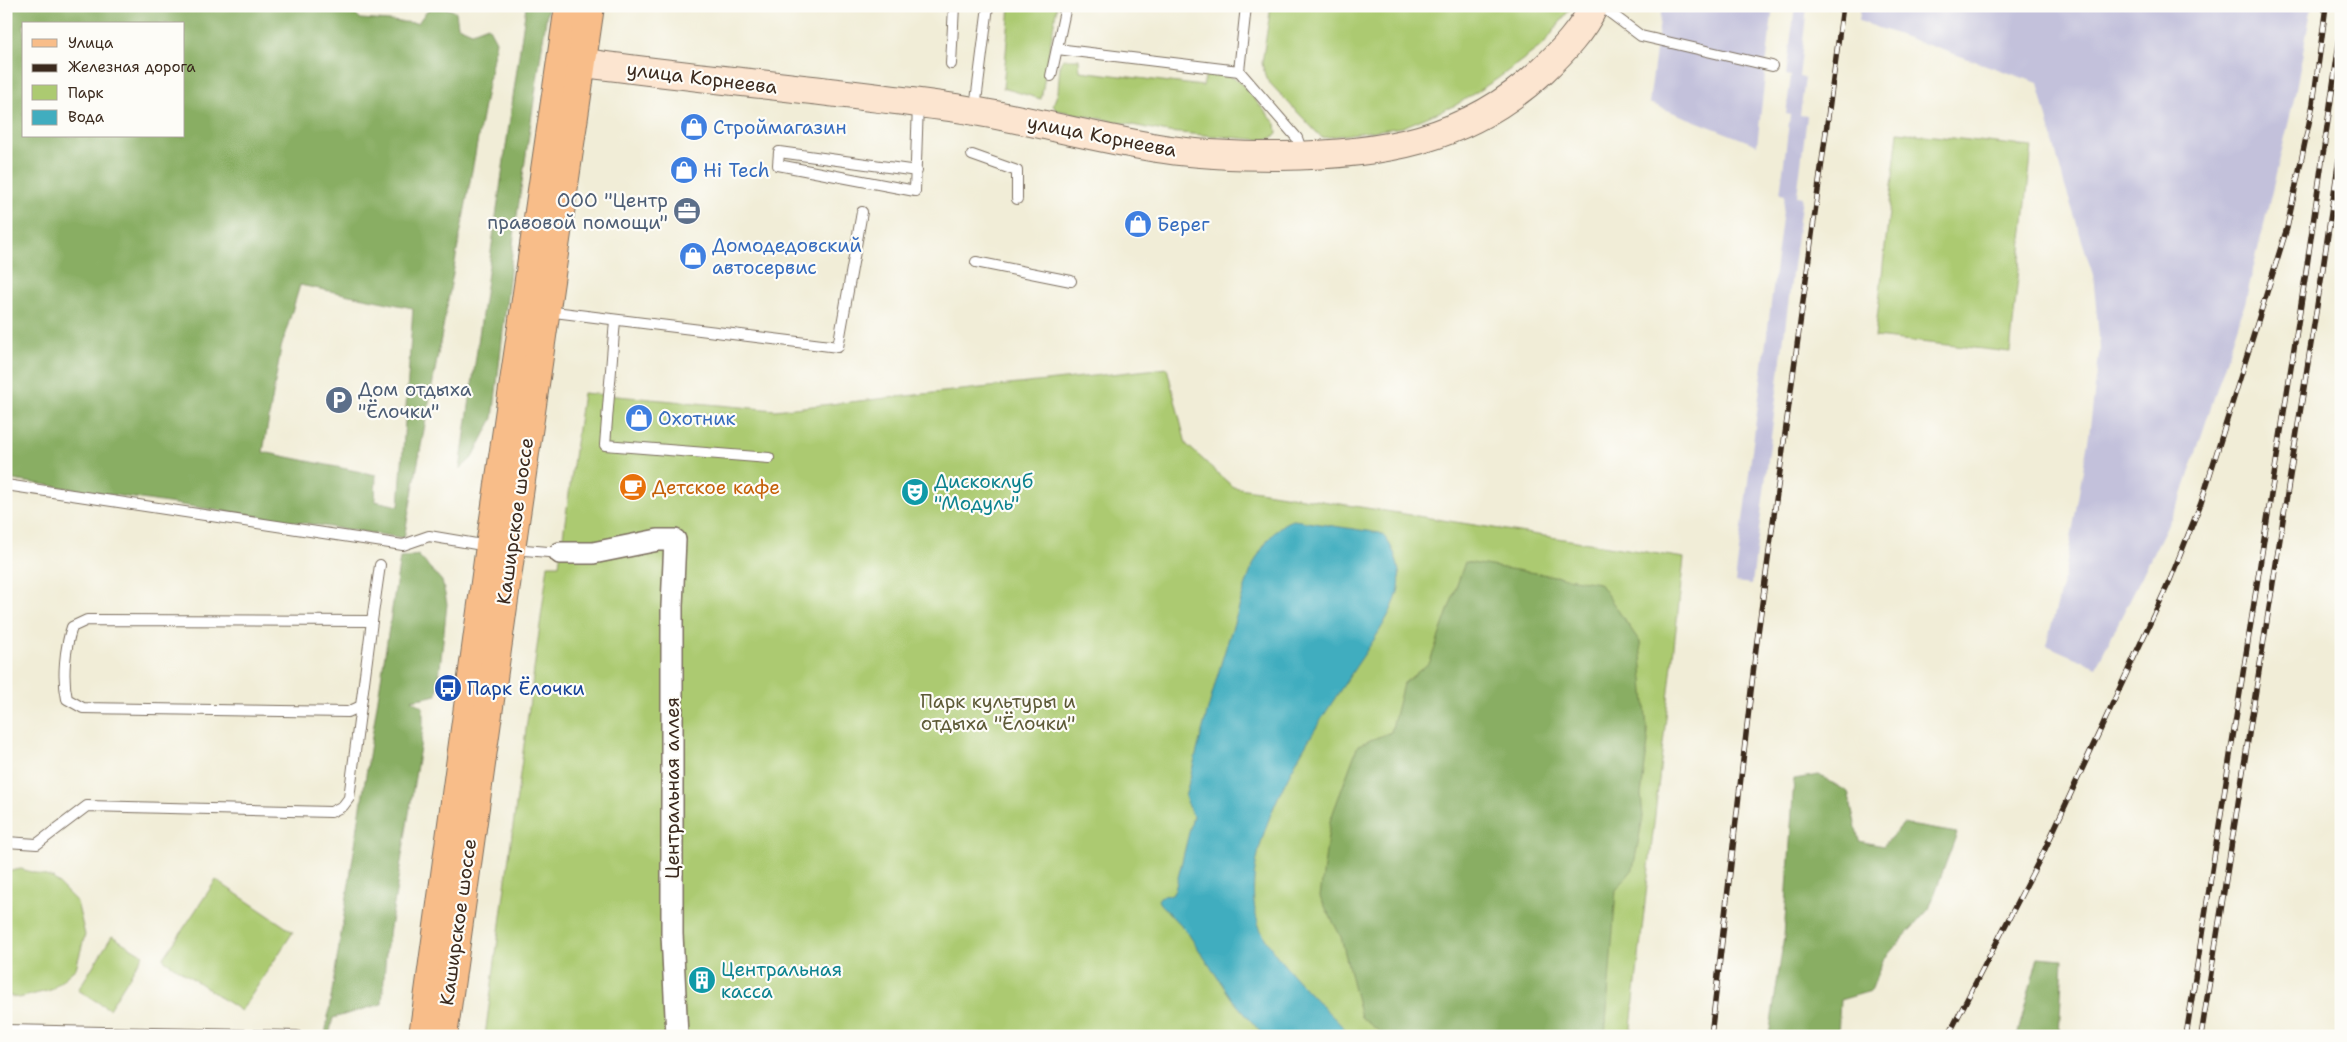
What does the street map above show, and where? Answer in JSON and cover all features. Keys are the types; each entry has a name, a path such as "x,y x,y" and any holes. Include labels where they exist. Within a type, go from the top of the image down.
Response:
{"main road":[{"name":"Каширское шоссе","path":"442,1036 500,547 545,311 572,62 569,6"},
{"name":"Каширское шоссе","path":"423,1036 500,547 572,62 590,6"}],"street":[{"name":"улица Корнеева","path":"572,62 975,110 1165,150 1207,154 1303,155 1359,153 1394,147 1445,131 1485,113 1522,89 1563,51 1579,32 1594,6"},
{"name":"Центральная аллея","path":"560,553 593,553 658,540 675,540 672,606 672,934 677,1036"}],"lane":[{"path":"951,64 954,6"},
{"path":"975,110 988,6"},
{"path":"1052,76 1066,6"},
{"path":"1239,71 1246,6"},
{"path":"1601,6 1641,36 1772,66"},
{"path":"1058,49 1239,71 1297,138 1303,155"},
{"path":"917,171 779,152 778,164 915,191 917,171 918,103"},
{"path":"972,155 1017,171 1017,199"},
{"path":"545,311 838,347 862,212"},
{"path":"976,262 1071,281"},
{"path":"615,320 606,445 769,458"},
{"path":"6,486 403,545 429,536 500,547 560,553"},
{"path":"6,842 37,844 87,806 330,812 343,806 349,798 380,565"},
{"path":"361,706 348,712 83,708 67,699 65,688 68,640 72,627 87,620 372,620"},
{"path":"6,1030 297,1036"}],"shaded area":[{"path":"1662,6 1773,6 1757,145 1649,103"},
{"path":"1795,6 1807,6 1799,77 1805,78 1800,115 1807,116 1797,196 1802,197 1752,584 1735,582 1785,195 1780,194 1790,115 1786,114 1791,76 1786,75"},
{"path":"1861,6 2312,6 2293,104 2245,303 2181,498 2096,667 2046,645 2064,579 2089,435 2100,348 2093,275 2063,180 2038,83 1859,21"}],"green space":[{"path":"6,6 350,6 349,9 361,19 418,23 430,9 443,7 456,12 458,26 472,32 488,26 496,41 404,538 6,479","holes":["300,285 413,308 399,506 375,501 376,475 263,452 281,348"]},
{"path":"526,6 548,6 514,236 493,418 473,457 460,469"},
{"path":"1010,6 1057,6 1041,99 1003,88"},
{"path":"1271,6 1572,6 1544,44 1497,79 1456,105 1403,127 1322,138 1266,79 1262,63"},
{"path":"1063,59 1079,59 1080,71 1203,86 1206,73 1231,77 1239,81 1276,124 1277,133 1272,138 1262,140 1168,132 1056,110 1053,105 1058,92 1060,64"},
{"path":"1898,132 2032,147 2010,352 1875,337"},
{"name":"Парк культуры и отдыха \"Ёлочки\"","path":"1167,368 1186,444 1233,487 1684,558 1630,1036 485,1036 548,565 559,565 583,393 775,410"},
{"path":"418,555 442,581 447,604 437,695 412,700 423,707 423,729 386,952 382,1004 333,1018 329,1036 325,1036 400,558"},
{"path":"1465,562 1599,583 1640,642 1648,742 1641,795 1643,817 1633,869 1616,890 1605,1036 1385,1036 1361,1017 1341,937 1320,897 1330,821 1358,745 1391,732 1403,684 1430,662"},
{"path":"1819,775 1848,792 1859,841 1883,846 1903,824 1957,833 1929,909 1883,960 1871,991 1840,1000 1838,1036 1769,1036 1784,937 1794,779"},
{"path":"21,869 53,878 77,902 85,935 76,968 51,990 19,998 6,995 6,872"},
{"path":"216,880 293,932 241,1011 163,959"},
{"path":"112,936 143,955 109,1009 78,990"},
{"path":"2038,957 2063,959 2059,1036 2017,1036"}],"water":[{"path":"1294,520 1380,533 1393,550 1400,581 1396,598 1386,620 1317,726 1281,791 1267,825 1257,859 1254,892 1258,923 1264,936 1273,951 1299,982 1352,1036 1264,1036 1232,999 1187,932 1158,900 1161,896 1172,895 1175,890 1193,816 1185,797 1222,659 1248,577 1257,557 1272,534 1283,525"}],"railway":[{"path":"1711,1036 1756,648 1843,6"},
{"path":"1948,1036 2045,849 2170,580 2201,503 2287,228 2313,104 2326,6"},
{"path":"2186,1036 2306,272 2341,30"},
{"path":"2201,1036 2341,145"}],"place":[{"name":"Строймагазин","path":"694,127"},
{"name":"Hi Tech","path":"684,170"},
{"name":"ООО \"Центр правовой помощи\"","path":"687,211"},
{"name":"Берег","path":"1138,224"},
{"name":"Домодедовский автосервис","path":"693,256"},
{"name":"Дом отдыха \"Ёлочки\"","path":"339,400"},
{"name":"Охотник","path":"639,418"},
{"name":"Детское кафе","path":"633,487"},
{"name":"Дискоклуб \"Модуль\"","path":"915,492"},
{"name":"Парк Ёлочки","path":"448,688"},
{"name":"Центральная касса","path":"702,980"}]}
